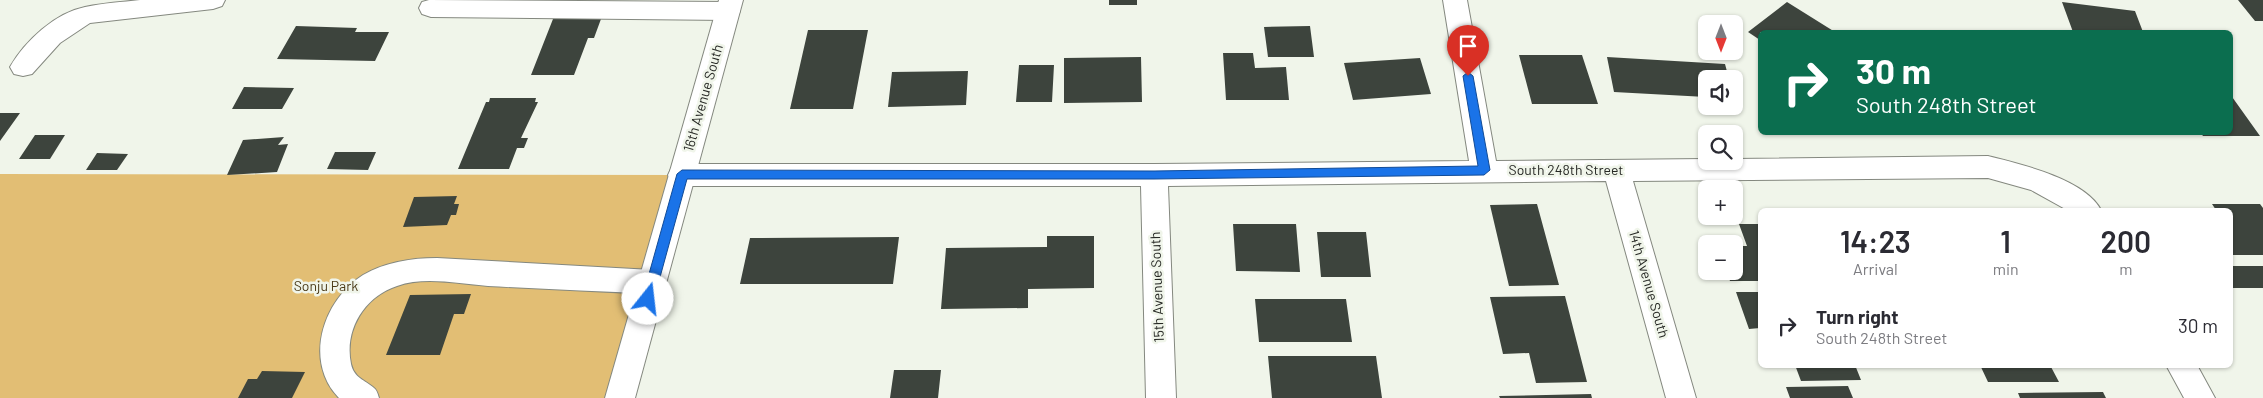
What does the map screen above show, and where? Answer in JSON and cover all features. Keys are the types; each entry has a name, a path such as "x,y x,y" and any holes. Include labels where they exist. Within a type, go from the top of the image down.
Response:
{"street":[{"path":"24,67 47,39 68,22 86,15 213,0"},
{"path":"1455,0 1484,170"},
{"path":"431,8 729,6"},
{"name":"16th Avenue South","path":"620,398 729,6"},
{"name":"South 248th Street","path":"682,174 1154,175 1484,170 1988,167 2017,173 2057,188 2084,208"},
{"name":"14th Avenue South","path":"1616,170 1681,398"},
{"name":"15th Avenue South","path":"1154,175 1161,398"},
{"path":"364,398 346,386 336,370 335,346 339,322 348,307 367,287 387,276 405,272 442,271 652,282"},
{"path":"2183,368 2200,398"}],"green space":[{"name":"Sonju Park","path":"0,174 682,175 620,398 0,398"}],"building":[{"path":"1109,0 1137,0 1137,5 1109,5"},
{"path":"2238,0 2263,0 2263,21 2255,21"},
{"path":"1787,2 1832,30 1758,30 1758,39 1748,32"},
{"path":"2062,2 2135,11 2142,30 2072,30"},
{"path":"553,19 601,19 594,38 588,38 574,75 531,75"},
{"path":"296,26 357,28 355,32 389,32 375,61 277,59"},
{"path":"1310,26 1314,57 1268,57 1264,27"},
{"path":"808,30 868,30 853,109 790,109"},
{"path":"1223,53 1253,53 1255,68 1286,67 1289,100 1226,100"},
{"path":"1519,55 1582,55 1598,104 1532,104"},
{"path":"1141,57 1142,102 1064,103 1064,58"},
{"path":"1607,57 1725,64 1727,70 1698,70 1698,97 1614,92"},
{"path":"1420,58 1431,94 1353,100 1344,63"},
{"path":"1019,65 1054,65 1052,102 1016,102"},
{"path":"968,71 966,105 888,107 892,72"},
{"path":"244,87 294,88 282,109 232,109"},
{"path":"490,98 536,98 535,102 538,102 521,138 528,138 524,148 517,148 509,169 458,169 486,102 489,102"},
{"path":"2233,98 2260,136 2203,136 2233,135"},
{"path":"0,113 20,113 0,141"},
{"path":"35,135 65,135 50,159 19,159"},
{"path":"284,137 278,145 288,144 277,172 227,175 243,140"},
{"path":"335,152 376,152 368,170 327,169"},
{"path":"97,153 128,154 117,170 86,170"},
{"path":"457,196 454,204 459,204 456,215 451,215 447,225 403,227 414,197"},
{"path":"1537,204 1559,285 1509,286 1490,205"},
{"path":"2212,204 2260,204 2263,208 2263,255 2233,255 2233,208 2215,208"},
{"path":"1233,224 1296,224 1300,272 1236,271"},
{"path":"1758,224 1758,281 1730,281 1743,280 1743,246 1747,246 1739,225"},
{"path":"1317,232 1366,232 1371,277 1321,277"},
{"path":"1047,236 1094,236 1094,288 1028,289 1028,308 941,309 946,248 1047,247"},
{"path":"899,237 893,284 740,284 750,238"},
{"path":"2233,266 2263,266 2263,288 2233,288"},
{"path":"1736,292 1758,292 1758,328 1749,329"},
{"path":"471,294 464,314 454,314 440,355 386,355 410,295"},
{"path":"1565,296 1587,382 1536,383 1529,353 1503,354 1490,297"},
{"path":"1255,299 1346,299 1352,342 1259,342"},
{"path":"1268,356 1376,356 1382,398 1272,398"},
{"path":"1796,368 1856,368 1861,380 1801,381"},
{"path":"1981,368 2052,368 2059,382 1988,382"},
{"path":"894,370 941,370 938,398 890,398"},
{"path":"262,371 305,372 292,398 238,398 248,379 257,379"},
{"path":"1848,386 1853,398 1790,398 1786,387"},
{"path":"2103,392 2106,398 2020,398 2018,393"},
{"path":"1591,394 1592,398 1500,398 1499,396"}],"route":[{"path":"648,299 682,174 1154,175 1484,170 1468,76"}]}
